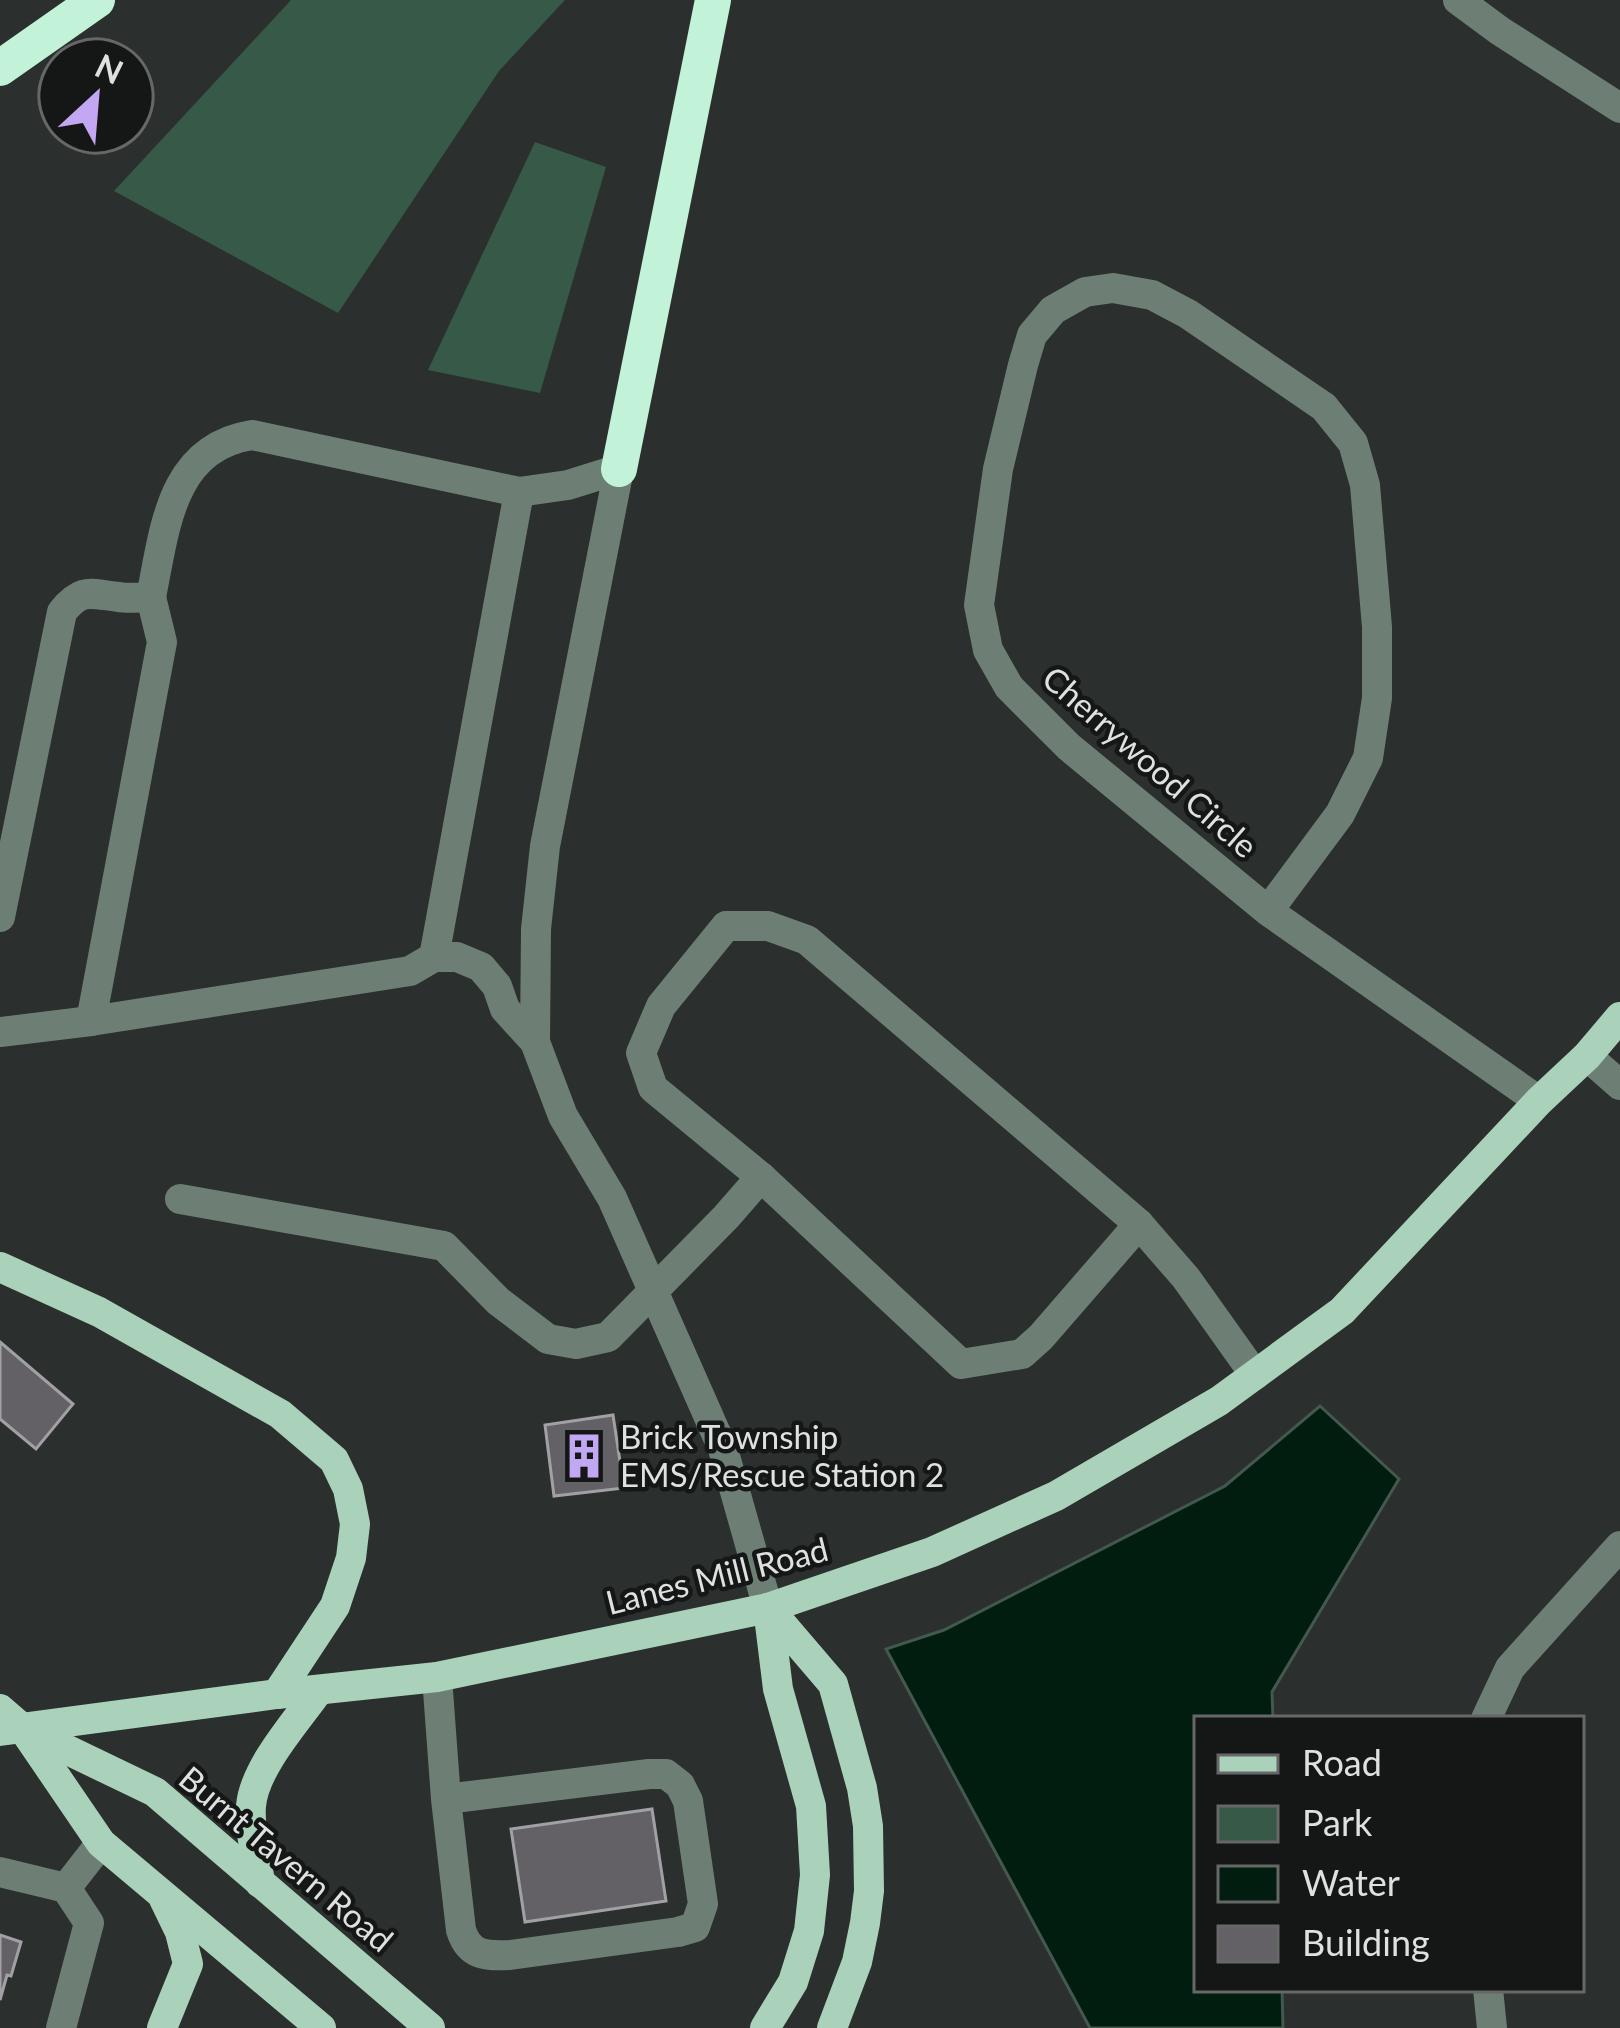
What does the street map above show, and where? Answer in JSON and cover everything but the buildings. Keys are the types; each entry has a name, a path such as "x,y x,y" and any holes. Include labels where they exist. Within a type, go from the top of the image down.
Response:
{"highway":[{"path":"0,68 97,0"},
{"path":"620,469 713,0"}],"main road":[{"name":"Lanes Mill Road","path":"7,1723 437,1677 768,1608 932,1552 1056,1496 1219,1401 1342,1311 1620,1017"},
{"path":"0,1267 99,1312 280,1414 334,1460 348,1489 355,1524 351,1558 335,1606 277,1694"},
{"path":"765,2028 793,1982 808,1931 815,1875 811,1806 778,1689 768,1608"},
{"path":"768,1608 833,1684 868,1826 865,1923 857,1962 832,2028"},
{"path":"260,1883 250,1809 254,1788 318,1691"},
{"path":"7,1723 101,1843 321,2028"},
{"name":"Burnt Tavern Road","path":"7,1723 155,1792 430,2028"},
{"path":"162,1894 188,1964 162,2028"}],"street":[{"path":"1458,0 1620,108"},
{"name":"Cherrywood Circle","path":"1268,911 1340,814 1368,758 1377,698 1377,627 1365,484 1353,443 1324,407 1189,314 1152,296 1113,288 1085,292 1053,310 1032,335 1023,365 998,469 979,604 988,650 1009,687 1069,748 1268,911 1539,1101"},
{"path":"91,1021 162,642 151,597 167,518 193,464 210,448 252,435 519,492 568,485 620,469 545,846 536,929 535,1042 563,1116 612,1198 723,1449 768,1608"},
{"path":"434,957 519,492"},
{"path":"0,917 62,612 73,598 91,592 151,597"},
{"path":"1139,1224 1022,1354 961,1364 761,1177 653,1088 641,1053 661,1006 726,926 768,926 807,940 1139,1224 1186,1278 1255,1375"},
{"path":"0,1032 410,971 434,957 458,957 481,967 497,986 505,1009 535,1042"},
{"path":"1587,1056 1620,1085"},
{"path":"180,1199 444,1246 498,1301 548,1339 577,1344 608,1337 761,1177"},
{"path":"1487,1716 1510,1668 1620,1546"},
{"path":"437,1677 446,1799 461,1930 473,1951 510,1955 695,1927 703,1904 688,1802 680,1785 666,1774 446,1799"},
{"path":"66,1888 101,1843"},
{"path":"0,1872 66,1888 89,1923 61,2028"},
{"path":"1488,1992 1492,2028"}],"green space":[{"path":"291,0 565,0 499,71 338,313 114,191 146,156 156,156 156,146"},
{"path":"535,142 606,167 540,393 428,370"}],"water":[{"path":"1320,1406 1399,1479 1272,1692 1273,1716 1194,1716 1194,1992 1282,1992 1283,2028 1090,2028 886,1649 944,1630 1225,1486"}],"place":[{"name":"Brick Township EMS/Rescue Station 2","path":"584,1456"}]}
